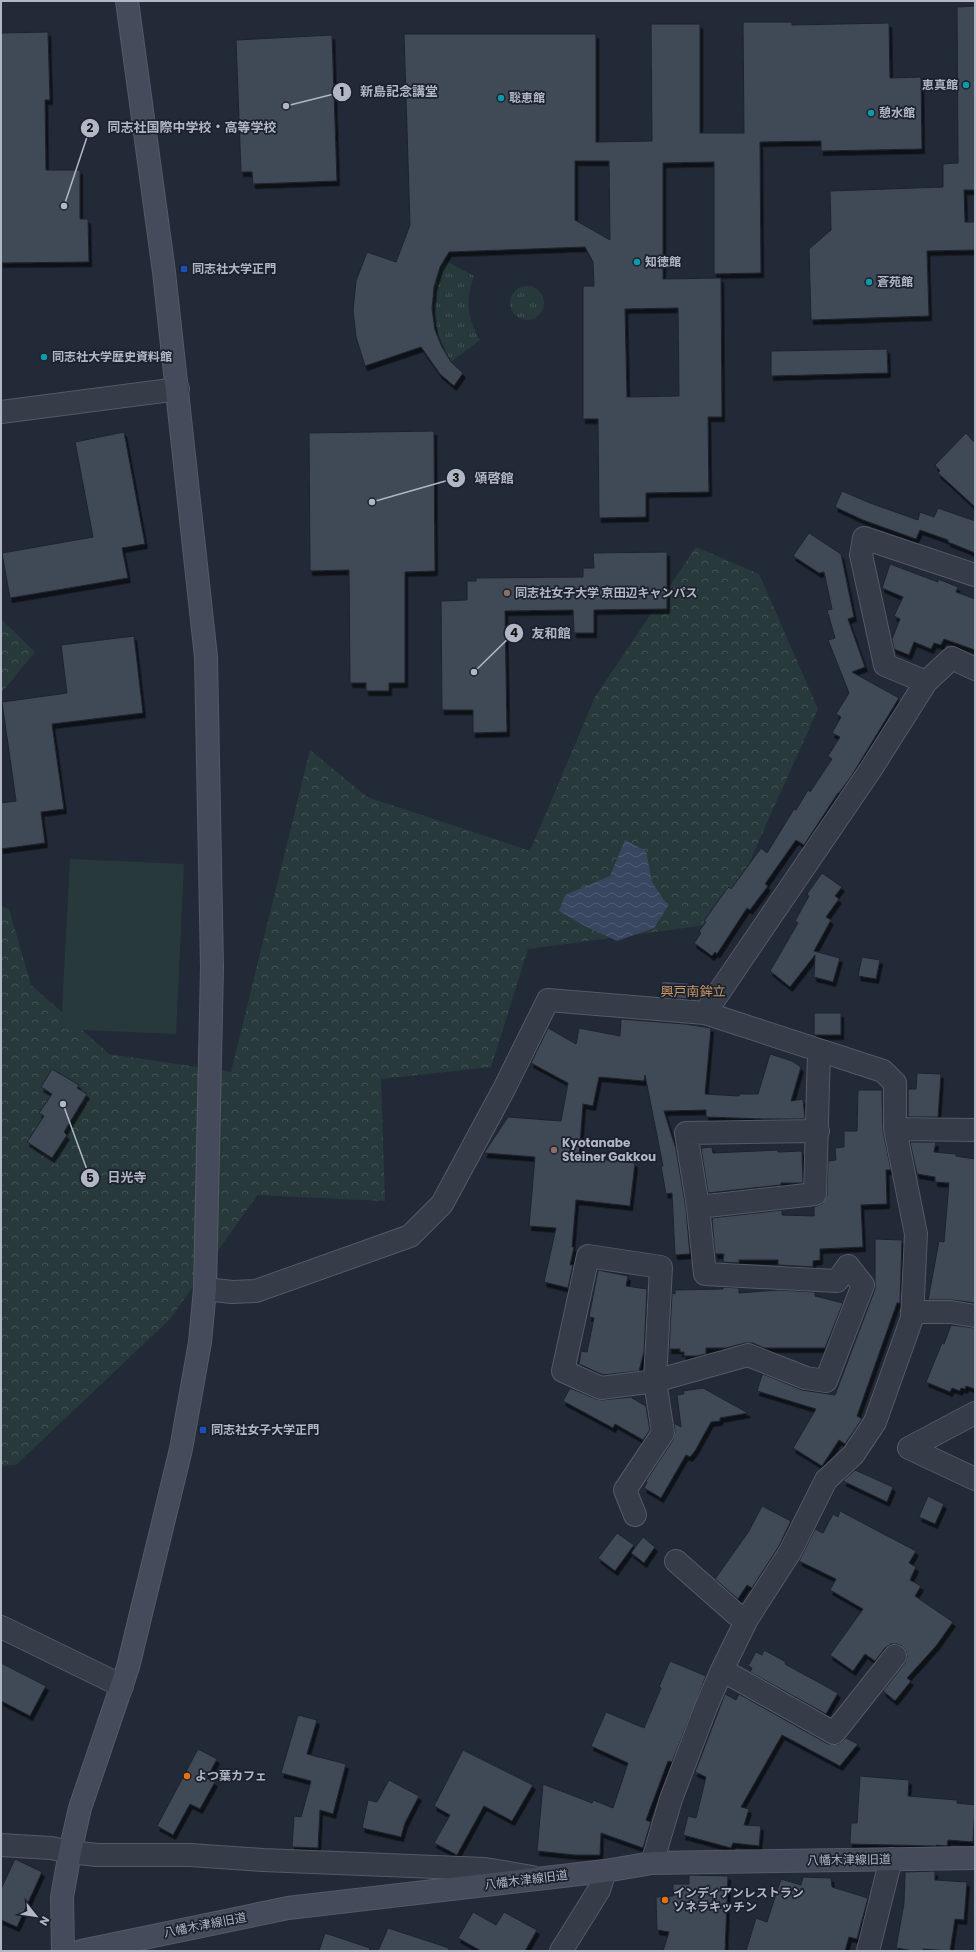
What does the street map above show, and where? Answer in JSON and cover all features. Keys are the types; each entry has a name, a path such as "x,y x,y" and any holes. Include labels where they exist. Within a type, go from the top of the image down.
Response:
{"street":[{"path":"63,1951 62,1897 70,1852 80,1808 128,1667 181,1449 200,1342 205,1289 212,968 206,657 178,389 164,272 127,1"},
{"path":"1,412 178,389"},
{"path":"926,682 885,666 861,555 864,538 975,575"},
{"path":"705,1013 871,769 926,682 952,658 975,669"},
{"path":"205,1289 232,1292 256,1291 410,1236 442,1204 504,1089 548,1000 705,1013 883,1071 895,1083 895,1129 916,1234 912,1318 875,1422 853,1455 826,1480 790,1552 746,1619 706,1707 671,1799 652,1863"},
{"path":"698,1207 815,1194 818,1131 818,1051"},
{"path":"895,1129 975,1130"},
{"path":"635,1515 625,1490 663,1433 655,1381 661,1267 588,1256 563,1371 601,1388 655,1381 748,1355 806,1378 826,1381 863,1285 848,1266 836,1281 705,1274 698,1207 686,1133 818,1131"},
{"path":"912,1312 951,1312 975,1316"},
{"path":"975,1413 909,1448 975,1479"},
{"path":"676,1561 736,1614 746,1619"},
{"path":"1,1627 122,1686"},
{"path":"722,1670 834,1733 895,1656"},
{"path":"1,1845 51,1848 97,1855 190,1855 263,1860 485,1869 539,1878"},
{"name":"八幡木津線旧道","path":"81,1951 288,1908 605,1871 652,1863 975,1858"},
{"path":"868,1951 892,1859"},
{"path":"561,1951 599,1890 605,1871"}],"green space":[{"path":"444,260 474,276 469,293 469,309 472,324 480,340 451,362 439,337 433,311 434,285"},
{"path":"524,286 530,286 534,287 541,293 544,303 543,310 537,317 530,320 524,320 520,319 513,313 510,306 510,300 511,296 517,289"},
{"path":"696,547 759,574 818,709 722,923 528,949 491,1067 381,1079 385,1201 257,1195 170,1319 16,1465 1,1466 1,906 9,909 31,985 109,1054 231,1072 310,750 367,797 530,851 595,697"},
{"path":"1,619 35,652 1,693"},
{"path":"70,859 184,864 176,1034 61,1029"}],"water":[{"path":"625,840 646,851 652,882 668,906 654,928 617,941 585,926 559,911 565,895 610,876"}],"building":[{"name":"蒼苑館","path":"975,6 975,190 964,190 965,222 975,222 975,250 927,251 929,316 811,320 809,249 831,230 830,191 943,187 943,164 958,163 957,7"},
{"path":"743,22 792,22 792,25 889,23 890,78 921,77 922,149 821,151 821,141 760,142 761,273 714,274 714,162 663,163 663,279 721,278 722,417 708,417 709,492 646,493 646,517 599,518 598,419 583,419 583,286 594,286 593,262 585,247 449,252 440,267 434,287 432,309 435,330 442,347 451,362 463,373 454,386 440,374 421,347 365,366 356,337 353,310 356,281 367,252 396,262 410,225 404,34 596,34 596,142 652,141 651,24 700,24 700,133 744,133","holes":["575,161 609,161 610,240 575,220","678,308 679,396 627,397 625,309"]},
{"path":"48,32 50,100 45,100 46,170 80,170 80,219 88,219 89,262 1,263 1,33"},
{"path":"332,35 337,181 253,184 252,172 241,172 236,40"},
{"path":"887,349 888,373 771,376 771,351"},
{"path":"434,431 435,571 405,572 405,683 389,683 389,691 366,691 366,683 350,683 349,570 310,571 309,433"},
{"path":"124,432 145,544 122,548 128,578 10,598 2,553 93,537 75,442"},
{"path":"966,433 975,443 975,507 938,473 940,471 935,465"},
{"path":"842,491 870,503 918,520 920,512 934,517 938,508 975,521 975,553 948,542 948,540 920,530 916,539 863,520 835,507"},
{"path":"809,533 841,554 854,617 848,619 865,667 852,672 899,698 852,775 838,793 804,845 796,840 765,884 768,886 750,910 747,908 717,954 715,952 712,956 694,943 701,933 699,931 706,922 704,921 726,890 729,887 731,889 761,848 767,853 794,809 796,810 808,790 810,792 832,759 828,756 840,737 832,733 841,717 836,714 849,693 828,640 835,638 827,610 832,609 824,572 819,573 793,556"},
{"path":"667,552 667,609 594,610 594,633 574,633 573,610 505,611 507,732 473,733 473,710 442,710 441,601 467,600 467,581 476,581 476,578 583,577 583,568 594,568 593,553"},
{"path":"890,564 938,582 938,579 958,587 956,592 975,599 975,650 944,639 941,645 934,643 931,649 914,642 909,655 894,649 892,639 900,619 894,616 903,597 882,588"},
{"path":"134,636 143,713 52,724 64,809 41,812 45,843 1,849 1,803 16,801 2,702 67,693 61,645"},
{"path":"822,873 842,887 835,896 839,899 826,917 831,920 814,951 840,958 833,982 814,977 815,955 790,987 770,971 798,923 795,921 809,896 807,894"},
{"path":"862,957 880,960 876,979 858,976"},
{"path":"662,981 689,983 687,999 660,997"},
{"path":"814,1013 841,1013 841,1035 814,1035"},
{"path":"621,1019 685,1024 711,1028 705,1094 739,1096 739,1094 758,1094 770,1054 792,1061 801,1067 791,1101 803,1099 805,1119 706,1117 706,1110 664,1111 676,1149 686,1209 690,1254 675,1255 672,1193 666,1194 661,1166 663,1166 645,1075 644,1081 599,1077 593,1106 583,1104 579,1157 635,1163 630,1206 576,1200 572,1247 574,1247 570,1265 573,1265 568,1288 544,1282 556,1228 529,1226 535,1157 484,1153 508,1117 561,1121 568,1083 531,1063 548,1028 576,1044 579,1028 620,1036"},
{"path":"52,1069 79,1085 77,1088 87,1094 64,1132 67,1135 52,1158 27,1142 44,1116 39,1113 52,1094 41,1087"},
{"path":"917,1073 941,1074 938,1117 908,1117 908,1089 916,1089"},
{"path":"858,1090 882,1090 883,1131 891,1170 886,1170 887,1204 861,1205 863,1247 820,1249 820,1260 813,1261 813,1267 778,1265 778,1260 739,1260 739,1263 723,1262 724,1254 715,1254 712,1218 782,1210 782,1215 814,1216 814,1207 822,1204 827,1195 828,1161 836,1160 835,1148 844,1147 844,1131 857,1131"},
{"path":"910,1142 936,1142 934,1152 956,1154 956,1156 975,1159 975,1303 953,1300 928,1300 939,1241 944,1242 949,1183 935,1182 935,1177 917,1174"},
{"path":"712,1147 713,1153 778,1150 778,1152 802,1151 803,1183 781,1183 781,1185 708,1193 701,1148"},
{"path":"875,1239 902,1240 900,1303 897,1303 857,1416 862,1419 845,1444 839,1440 822,1466 793,1448 816,1409 757,1391 763,1374 802,1390 835,1395 875,1289"},
{"path":"598,1270 628,1276 626,1286 647,1289 644,1352 639,1371 603,1375 579,1364 581,1351 587,1352 594,1318 589,1317"},
{"path":"723,1287 739,1288 739,1293 778,1290 815,1292 815,1296 843,1303 825,1348 764,1348 753,1343 745,1343 726,1348 706,1348 706,1354 697,1356 684,1356 684,1352 680,1352 680,1349 669,1349 672,1293 675,1294 675,1290 723,1289"},
{"path":"951,1325 975,1328 975,1389 966,1386 965,1389 961,1388 960,1391 952,1388 950,1392 926,1382 942,1343 944,1344"},
{"path":"570,1388 602,1400 632,1397 646,1406 650,1430 643,1440 615,1424 613,1428 563,1401"},
{"path":"703,1388 748,1413 720,1418 720,1421 711,1422 695,1451 690,1457 686,1455 661,1498 644,1488 647,1482 646,1481 673,1440 675,1432 674,1423 681,1427 677,1395 684,1394 683,1391"},
{"path":"855,1470 893,1487 887,1502 843,1481"},
{"path":"928,1496 944,1504 935,1524 919,1517"},
{"path":"762,1506 791,1521 779,1546 752,1588 747,1585 738,1599 715,1579 749,1531"},
{"path":"840,1511 916,1551 909,1563 916,1567 910,1580 921,1586 915,1596 953,1622 936,1646 907,1678 911,1681 895,1701 883,1691 905,1663 907,1657 906,1651 902,1646 891,1644 885,1648 875,1661 865,1654 853,1671 830,1655 863,1609 830,1590 836,1579 799,1561 815,1529 823,1533 833,1514 838,1517"},
{"path":"617,1533 634,1545 615,1571 598,1558"},
{"path":"643,1537 655,1547 644,1563 631,1553"},
{"path":"764,1650 786,1662 785,1664 838,1693 826,1714 750,1672 752,1668 748,1666 756,1652 762,1655"},
{"path":"670,1661 706,1676 672,1762 668,1761 646,1820 651,1822 643,1848 601,1833 600,1855 575,1855 537,1851 543,1784 592,1803 593,1800 613,1808 628,1763 591,1746 606,1712 644,1728 661,1688 659,1687"},
{"path":"1,1663 46,1686 30,1716 1,1701"},
{"path":"725,1694 736,1700 739,1694 828,1744 839,1744 846,1738 858,1744 840,1766 782,1735 741,1807 749,1809 744,1825 761,1826 759,1846 733,1843 731,1848 683,1835 688,1816 696,1818 706,1777 695,1772"},
{"path":"298,1715 317,1720 307,1754 346,1764 333,1814 320,1810 318,1848 292,1847 294,1816 301,1817 311,1781 281,1773"},
{"path":"198,1749 217,1759 207,1778 215,1782 200,1809 190,1804 173,1835 157,1826"},
{"path":"463,1750 533,1785 512,1821 484,1806 457,1855 434,1843 450,1815 434,1806"},
{"path":"860,1776 909,1780 908,1796 957,1800 957,1803 975,1805 973,1842 948,1840 947,1846 850,1844 851,1823 857,1823"},
{"path":"389,1780 419,1796 405,1823 401,1837 362,1828 368,1800 377,1802"},
{"path":"15,1859 42,1872 17,1927 1,1920 1,1889"},
{"path":"935,1871 935,1880 967,1882 964,1920 955,1919 950,1951 923,1949 923,1951 914,1951 896,1948 904,1903 905,1872"},
{"path":"689,1875 728,1876 725,1951 663,1951 669,1932 657,1930 656,1897 673,1896 673,1884 689,1884"},
{"path":"803,1877 831,1878 832,1887 868,1898 857,1939 849,1937 845,1951 746,1951 756,1918 767,1922 781,1879 801,1885"},
{"path":"473,1912 496,1925 504,1912 537,1930 525,1951 481,1951 458,1938"},
{"path":"388,1928 449,1948 449,1951 378,1951"},
{"path":"325,1933 370,1948 369,1951 319,1951"}],"place":[{"name":"恵真館","path":"966,85"},
{"name":"聡恵館","path":"501,98"},
{"name":"新島記念講堂","path":"286,106"},
{"name":"憩水館","path":"871,113"},
{"name":"同志社国際中学校・高等学校","path":"64,206"},
{"name":"知徳館","path":"637,262"},
{"name":"同志社大学正門","path":"184,269"},
{"name":"蒼苑館","path":"869,282"},
{"name":"同志社大学歴史資料館","path":"44,357"},
{"name":"頌啓館","path":"372,502"},
{"name":"同志社女子大学 京田辺キャンパス","path":"507,593"},
{"name":"友和館","path":"474,672"},
{"name":"日光寺","path":"63,1104"},
{"name":"Kyotanabe Steiner Gakkou","path":"554,1150"},
{"name":"同志社女子大学正門","path":"203,1430"},
{"name":"よつ葉カフェ","path":"187,1776"},
{"name":"インディアンレストラン ソネラキッチン","path":"665,1900"}],"district":[{"name":"興戸南鉾立","path":"693,991"}]}
